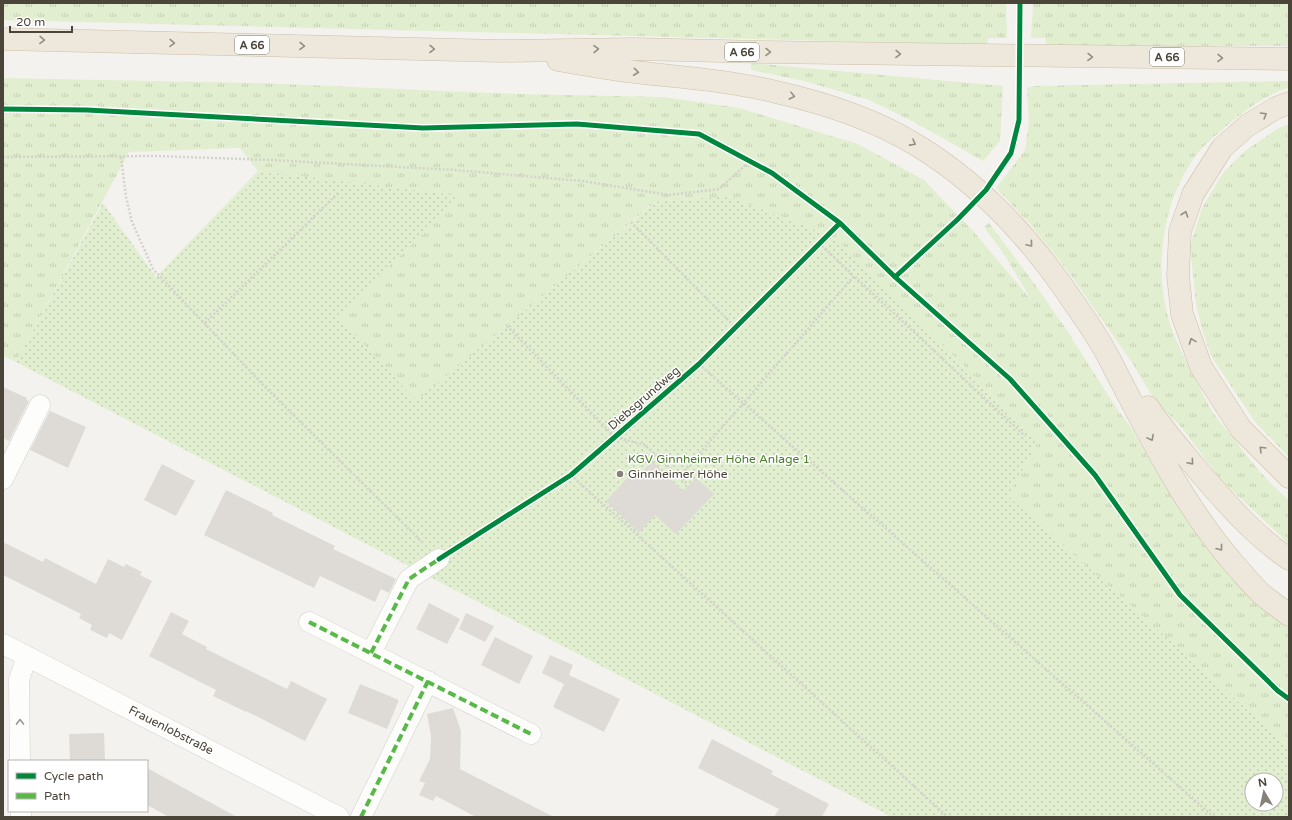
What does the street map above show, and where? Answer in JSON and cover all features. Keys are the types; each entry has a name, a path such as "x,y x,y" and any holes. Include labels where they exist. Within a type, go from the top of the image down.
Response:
{"highway":[{"name":"A 66","path":"3,39 501,51 633,49 984,56 1286,59"},
{"path":"501,51 624,71 748,86 803,98 835,108 892,132 917,145 955,172 1004,215 1054,273 1107,354 1185,498 1221,549 1242,573 1264,596 1289,615"},
{"path":"1289,103 1276,108 1248,125 1222,148 1193,194 1180,231 1178,275 1182,314 1201,368 1241,429 1289,477"},
{"path":"1107,354 1138,392 1163,430 1228,506 1273,548 1289,558"}],"street":[{"path":"3,479 40,405"},
{"path":"371,653 409,579 439,559"},
{"path":"309,622 531,734"},
{"name":"Frauenlobstraße","path":"3,644 339,817"},
{"path":"20,760 19,680 27,656"},
{"path":"361,817 428,681"}],"path":[{"path":"3,157 155,156 270,160 455,170 582,181 669,195 719,189 749,162"},
{"path":"121,157 126,197 132,222 153,269 263,386 439,559"},
{"path":"205,323 338,193"},
{"path":"631,222 735,327"},
{"path":"820,243 1025,436"},
{"path":"679,477 854,276"},
{"path":"507,326 615,437 646,445 686,484"},
{"path":"699,364 1214,817"},
{"path":"571,475 948,817"}],"green space":[{"path":"3,3 1006,3 1007,38 988,38 987,45 3,20"},
{"path":"1033,3 1289,3 1289,46 1046,46 1045,38 1031,38"},
{"path":"752,63 1003,86 1000,141 983,161 914,122 869,100 804,81 751,70"},
{"path":"3,78 259,83 517,94 664,97 739,108 858,144 924,180 974,232 1032,301 1004,254 984,227 989,223 1066,329 1117,409 1130,426 1156,471 1193,526 1274,616 1289,628 1289,747 1008,496 1039,440 837,241 815,230 728,196 655,202 416,402 338,316 461,196 258,171 240,148 129,152 16,362 3,356"},
{"path":"1289,81 1289,87 1268,96 1250,107 1205,145 1192,160 1173,198 1168,217 1162,255 1162,275 1163,294 1171,328 1211,409 1260,472 1289,500 1289,544 1220,479 1182,428 1154,399 1131,361 1067,270 1030,224 996,188 1025,150 1029,122 1027,88 1034,86"},
{"path":"1289,124 1289,457 1256,423 1211,356 1196,304 1190,246 1202,208 1223,173 1245,151 1277,129"},
{"name":"KGV Ginnheimer Höhe Anlage 1","path":"258,171 462,196 338,316 416,401 656,202 728,196 837,240 1039,440 1008,496 1289,747 1289,817 892,817 16,362 103,203 156,277"}],"building":[{"path":"3,387 27,398 26,400 29,401 9,441 3,438"},
{"path":"50,411 86,427 68,468 30,450"},
{"path":"652,461 683,491 696,478 714,494 676,534 655,515 639,533 606,501 635,470 640,474"},
{"path":"162,464 195,481 176,516 144,500"},
{"path":"226,490 273,513 272,515 335,546 333,549 396,579 389,593 381,589 375,602 320,576 314,588 204,535"},
{"path":"3,542 43,562 45,558 96,584 108,559 124,567 126,564 142,572 140,575 152,581 122,640 109,633 107,638 90,630 92,625 79,618 81,614 3,575"},
{"path":"429,603 460,619 447,644 416,629"},
{"path":"171,612 189,621 182,634 207,647 206,649 287,689 291,681 327,699 305,741 213,696 216,690 149,656"},
{"path":"466,613 494,626 485,642 459,629"},
{"path":"495,637 533,656 519,684 481,665"},
{"path":"550,655 573,665 569,675 620,699 604,732 553,707 564,684 542,673"},
{"path":"360,684 399,700 387,729 348,713"},
{"path":"453,708 461,731 460,769 554,817 476,817 436,796 433,801 419,795 425,783 419,781 430,759 431,736 427,714"},
{"path":"104,733 105,760 70,760 69,734"},
{"path":"712,739 773,771 771,774 829,804 822,817 774,817 779,809 698,768"},
{"path":"148,769 237,817 169,817 148,806"}],"marked path":[{"path":"371,653 409,579 439,559"},
{"path":"309,622 531,734"},
{"path":"361,817 428,681"}],"cycle path":[{"path":"895,277 957,220 986,190 1011,153 1019,120 1020,3"},
{"path":"3,109 87,110 423,128 577,124 699,134 772,173 840,223 895,277 1010,379 1095,475 1180,595 1278,691 1289,699"},
{"name":"Diebsgrundweg","path":"439,559 571,475 699,364 840,223"}],"place":[{"name":"Ginnheimer Höhe","path":"620,474"}]}
